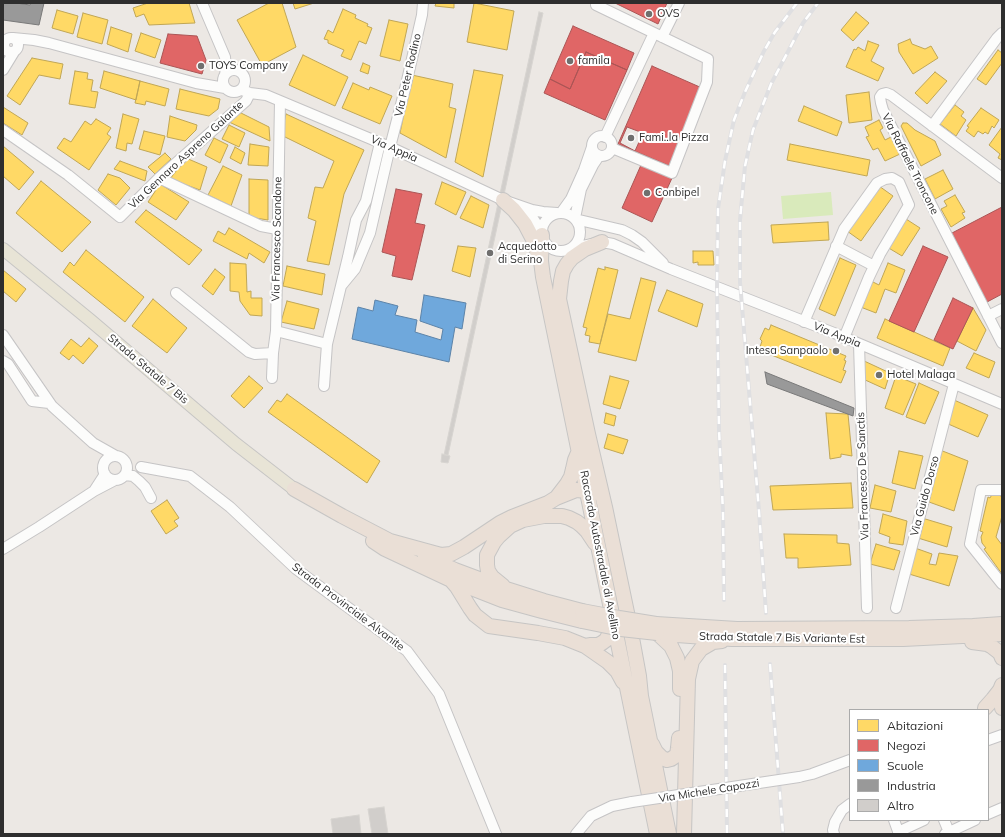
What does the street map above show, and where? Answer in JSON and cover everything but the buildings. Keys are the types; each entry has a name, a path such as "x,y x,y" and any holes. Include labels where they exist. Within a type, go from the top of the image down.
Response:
{"highway":[{"path":"504,200 525,224 535,243 537,253 541,261"},
{"path":"541,261 542,234"},
{"path":"559,299 563,271 567,264 572,258 585,249 602,242"},
{"name":"Raccordo Autostradale di Avellino","path":"571,249 557,272 555,288 556,294 559,299 604,502 669,834"},
{"name":"Raccordo Autostradale di Avellino","path":"541,261 586,491 657,834"},
{"path":"556,498 571,477 579,451"},
{"path":"294,489 338,520 388,545 441,555 451,554 473,542 500,523 548,503 556,498 576,490 593,493 597,497 614,576 622,592"},
{"path":"506,589 492,577 488,571 487,555 499,536 510,526 523,520 544,516 562,516 569,518 587,531 599,550"},
{"name":"Strada Statale 7 Bis Variante Est","path":"388,545 451,580 492,596 542,611 582,616 619,618 657,629 732,639 903,640 1002,634"},
{"name":"Strada Statale 7 Bis Variante Est","path":"388,545 582,616"},
{"path":"451,580 475,615 489,626 565,638 585,646 608,662 617,671 628,693"},
{"path":"492,596 488,596 482,602 482,612 485,617 499,628"},
{"path":"585,646 602,643 606,640 614,622"},
{"name":"Strada Statale 7 Bis Variante Est","path":"657,629 909,628 1002,624"},
{"path":"650,742 659,756 664,759 671,759 677,755 680,671 677,658 671,646 657,629"},
{"path":"940,638 987,644 995,648 1000,653 1002,658"},
{"path":"684,834 688,679 692,661 701,649 713,642 732,639"},
{"path":"980,709 994,700 1002,685"}],"main road":[{"name":"Strada Statale 7 Bis","path":"3,249 90,320 236,444 294,489"}],"street":[{"name":"Via Peter Rodino","path":"385,145 405,89 422,15 423,3"},
{"path":"605,137 658,35 679,3"},
{"path":"205,4 226,57 246,78 246,91 235,93 228,91 224,81 226,57"},
{"path":"596,5 708,59 707,82 672,174 612,148"},
{"path":"932,126 1002,33"},
{"path":"4,69 9,44 34,40 196,83 210,85 224,81 230,71 237,70"},
{"name":"Via Appia","path":"246,78 266,95"},
{"name":"Via Appia","path":"246,91 266,95 385,145 520,206 543,212 570,215 575,218 622,230 642,242 658,259 671,269"},
{"name":"Via Gennaro Aspreno Galante","path":"3,130 68,175 120,217 159,178 246,100 246,91"},
{"name":"Via Raffaele Troncone","path":"1002,178 891,95 886,93 882,94 880,97 883,110 1002,343"},
{"name":"Via Francesco Scandone","path":"272,378 273,352 276,331 280,101"},
{"path":"542,234 544,223 552,215 559,213 571,199 584,170 592,144 598,137 605,137 610,140 612,145 611,151 607,155 601,156 594,152 592,147"},
{"path":"324,386 327,344 357,216 364,206 385,145"},
{"path":"341,286 356,269 370,233 376,207 385,145"},
{"path":"571,249 580,237 581,231 575,218 581,190 592,165 599,156"},
{"path":"159,178 261,226 277,229"},
{"path":"804,322 844,229 877,183 885,179 892,178 899,182 909,205 874,266 844,338"},
{"path":"364,206 376,207"},
{"name":"Via Appia","path":"520,206 530,214 542,234 544,241 553,250 564,251 602,242 613,244 1002,404"},
{"path":"836,246 874,266"},
{"path":"176,293 249,352 255,354 273,352"},
{"path":"988,316 1002,309"},
{"path":"276,331 327,344"},
{"path":"3,335 49,403 93,443 104,469 111,479 115,480"},
{"name":"Via Francesco De Sanctis","path":"859,344 867,608"},
{"path":"3,361 8,364 32,401 49,403"},
{"name":"Via Guido Dorso","path":"896,608 954,384"},
{"name":"Strada Provinciale Alvanite","path":"93,443 120,458 141,467 190,476 230,507 296,569 407,651 439,694 496,834"},
{"path":"94,491 108,458 120,458 126,462 127,469 125,475"},
{"path":"3,549 94,491 115,480 119,480 125,475 141,467"},
{"path":"125,475 134,476 139,480 151,498"},
{"path":"1002,490 981,490 970,544 1002,584"},
{"path":"980,709 993,707 1002,708"},
{"path":"989,740 1002,735"},
{"name":"Via Michele Capozzi","path":"576,834 591,816 612,806 799,777 812,774 849,760"},
{"path":"834,834 833,830 835,822 842,810 849,805"},
{"path":"989,814 1002,808"},
{"path":"894,821 899,833 922,821"},
{"path":"944,821 947,833 973,821"}],"green space":[{"path":"831,192 833,215 783,219 781,196"}],"railway":[{"path":"724,600 723,512 719,430 717,288 718,209 725,161 734,120 764,51 775,32 797,3"},
{"path":"766,613 740,282 740,220 745,166 753,130 771,84 803,23 818,3"},
{"path":"770,664 783,834"},
{"path":"725,665 727,834"}],"place":[{"name":"OVS","path":"649,14"},
{"name":"famila","path":"570,61"},
{"name":"TOYS Company","path":"201,66"},
{"name":"Fami..la Pizza","path":"631,138"},
{"name":"Conbipel","path":"647,193"},
{"name":"Acquedotto di Serino","path":"490,253"},
{"name":"Intesa Sanpaolo","path":"836,351"},
{"name":"Hotel Malaga","path":"879,375"}]}
